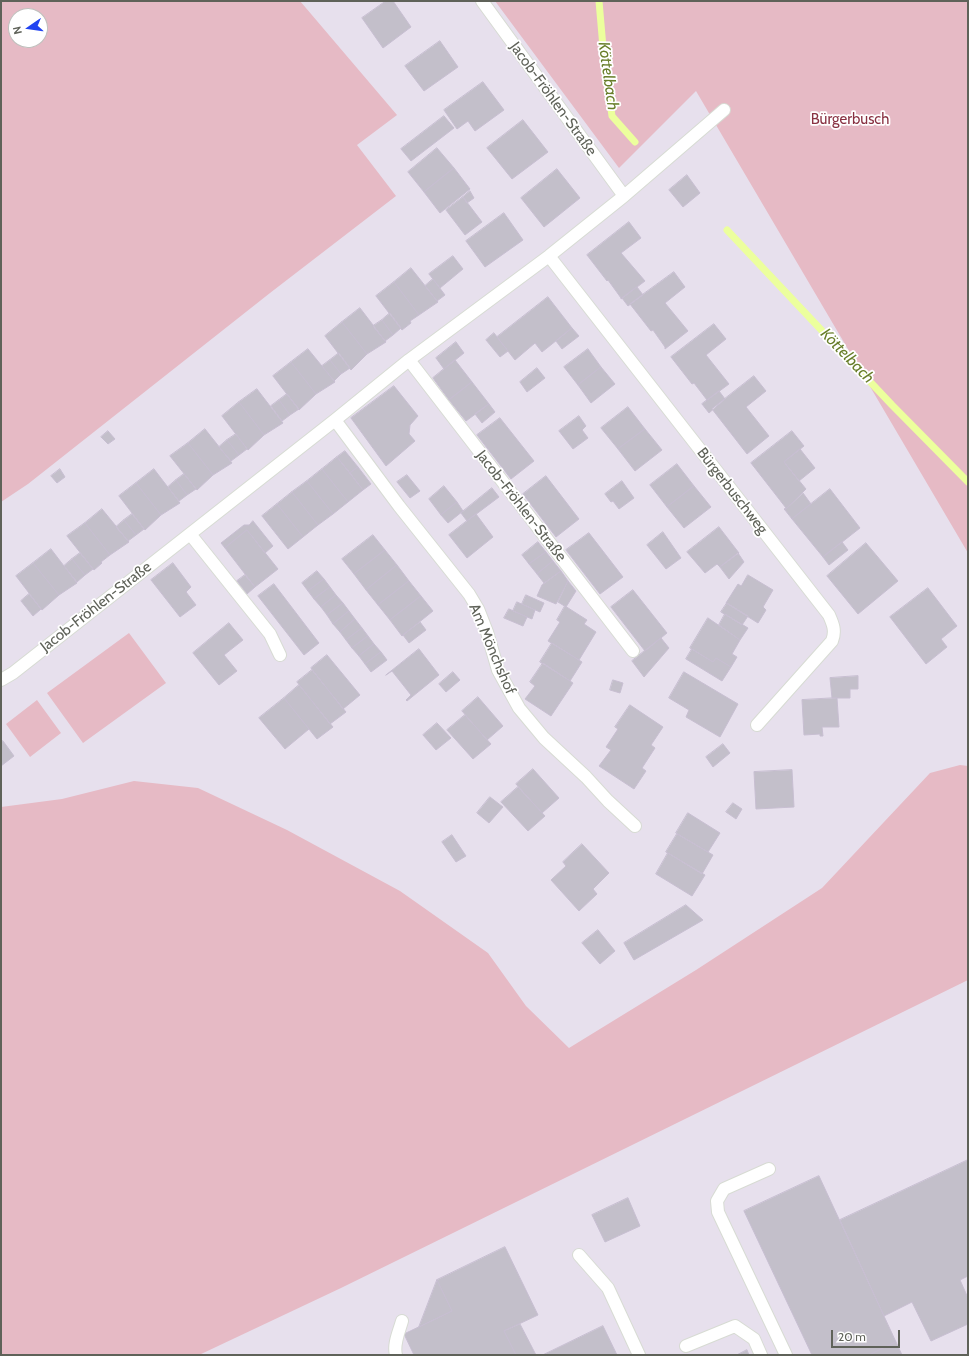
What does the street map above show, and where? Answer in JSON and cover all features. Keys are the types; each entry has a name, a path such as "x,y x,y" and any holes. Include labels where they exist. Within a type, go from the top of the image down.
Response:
{"street":[{"name":"Jacob-Fröhlen-Straße","path":"482,1 624,196"},
{"name":"Jacob-Fröhlen-Straße","path":"1,680 13,673 409,360 549,256 624,196 724,110"},
{"name":"Bürgerbuschweg","path":"549,256 829,615 832,622 834,636 832,641 756,725"},
{"name":"Jacob-Fröhlen-Straße","path":"409,360 633,651"},
{"name":"Am Mönchshof","path":"335,420 399,506 469,594 478,609 487,632 498,670 518,708 544,738 635,826"},
{"path":"190,534 270,634 280,655"},
{"path":"769,1169 724,1189 717,1201 718,1212 786,1355"},
{"path":"579,1255 608,1288 639,1355"},
{"path":"396,1355 395,1343 402,1321"},
{"path":"686,1346 735,1326 754,1339 761,1355"}],"green space":[{"path":"1,1 300,1 397,115 357,145 396,196 270,293 28,484 1,502"},
{"name":"Bürgerbusch","path":"495,1 968,1 968,553 696,91 619,168"},
{"path":"129,633 166,683 83,743 47,693"},
{"path":"37,700 61,733 30,757 6,724"},
{"path":"960,765 968,766 968,980 341,1288 199,1355 1,1355 1,807 62,799 134,781 198,788 287,830 400,891 488,953 526,1006 569,1048 696,970 822,888 930,773"}],"building":[{"path":"386,1 393,1 411,27 383,48 362,18"},
{"path":"440,41 458,67 424,91 405,66"},
{"path":"483,82 504,110 475,131 468,121 457,129 444,110"},
{"path":"444,116 454,128 411,161 401,149"},
{"path":"523,120 548,152 512,179 487,148"},
{"path":"437,148 454,168 424,192 408,172"},
{"path":"454,168 470,189 440,213 424,192"},
{"path":"557,169 580,198 544,227 521,198"},
{"path":"687,175 700,193 683,207 669,190"},
{"path":"470,191 474,198 467,203 463,197"},
{"path":"463,197 482,222 465,235 446,210"},
{"path":"504,213 523,240 485,267 466,241"},
{"path":"629,222 641,238 621,253 645,281 621,299 608,280 607,281 587,255"},
{"path":"453,256 463,269 440,288 429,274"},
{"path":"411,268 438,302 419,315 394,282"},
{"path":"674,272 685,287 665,303 688,331 665,349 653,330 651,331 630,304"},
{"path":"433,279 445,295 437,301 425,286"},
{"path":"394,282 419,315 410,321 411,323 402,330 376,296"},
{"path":"637,287 643,295 628,306 622,298"},
{"path":"548,297 572,328 542,352 535,343 515,360 497,337"},
{"path":"360,308 386,342 367,354 342,322"},
{"path":"390,313 401,328 393,335 382,320"},
{"path":"382,320 393,335 385,341 373,326"},
{"path":"342,322 367,354 351,370 325,336"},
{"path":"714,324 726,339 706,355 729,384 706,401 707,400 694,383 692,384 671,357"},
{"path":"572,328 579,336 562,349 556,341"},
{"path":"494,333 508,351 500,357 486,340"},
{"path":"456,342 464,353 444,369 436,358"},
{"path":"308,349 335,382 316,394 291,362"},
{"path":"588,349 601,367 578,385 564,367"},
{"path":"339,353 350,368 341,374 330,360"},
{"path":"330,360 341,374 334,381 322,366"},
{"path":"455,360 472,382 449,400 433,378"},
{"path":"291,362 316,394 299,410 273,376"},
{"path":"601,367 615,384 591,403 578,385"},
{"path":"537,368 545,378 527,392 520,382"},
{"path":"754,376 766,391 746,407 769,436 747,454 712,409"},
{"path":"472,382 489,404 466,421 449,400"},
{"path":"394,386 418,416 410,425 409,434 415,441 386,466 351,418"},
{"path":"257,389 283,423 264,435 239,402"},
{"path":"719,391 725,399 709,413 702,404"},
{"path":"287,394 299,409 290,415 279,400"},
{"path":"279,400 290,415 282,421 271,406"},
{"path":"239,402 264,435 248,450 222,416"},
{"path":"489,404 495,412 482,423 475,414"},
{"path":"628,407 645,429 618,449 601,428"},
{"path":"579,416 586,426 582,430 588,438 573,449 559,431"},
{"path":"500,418 534,461 511,479 477,435"},
{"path":"205,429 232,463 213,475 188,443"},
{"path":"645,429 662,450 635,471 618,449"},
{"path":"108,431 115,439 108,444 101,437"},
{"path":"792,431 804,446 784,462 806,489 785,510 784,509 786,508 751,463"},
{"path":"236,434 247,449 239,455 227,440"},
{"path":"227,440 239,455 231,461 219,447"},
{"path":"188,443 213,475 197,490 170,456"},
{"path":"800,449 815,468 799,481 784,462"},
{"path":"345,451 358,467 350,473 337,457"},
{"path":"337,457 363,490 348,502 322,469"},
{"path":"677,464 694,486 667,507 650,485"},
{"path":"358,467 371,484 363,490 350,473"},
{"path":"60,469 65,477 57,483 51,476"},
{"path":"154,469 180,503 161,515 136,483"},
{"path":"322,469 348,502 333,514 307,481"},
{"path":"184,474 196,489 187,495 176,480"},
{"path":"407,475 420,491 410,498 397,482"},
{"path":"546,476 579,519 556,537 523,494"},
{"path":"176,480 187,495 179,501 168,487"},
{"path":"307,481 333,514 318,525 292,492"},
{"path":"622,481 634,498 619,509 605,494"},
{"path":"136,483 161,515 145,530 119,496"},
{"path":"444,486 457,502 441,515 429,499"},
{"path":"694,486 711,507 684,528 667,507"},
{"path":"492,488 499,497 467,521 461,513"},
{"path":"830,489 860,528 823,557 792,519"},
{"path":"292,492 318,525 303,537 277,504"},
{"path":"803,493 811,504 792,519 785,510"},
{"path":"457,502 463,511 448,523 441,515"},
{"path":"277,504 303,537 288,549 262,516"},
{"path":"102,509 129,542 110,555 85,523"},
{"path":"132,514 144,529 136,535 124,520"},
{"path":"476,514 493,537 467,558 449,535"},
{"path":"124,520 136,535 128,541 116,527"},
{"path":"253,521 273,546 265,553 247,530 225,548 221,543 244,525 249,525"},
{"path":"85,523 110,555 94,570 67,536"},
{"path":"719,527 739,553 720,567 717,564 705,573 687,552"},
{"path":"247,530 278,569 255,587 225,548"},
{"path":"663,532 681,558 666,569 647,545"},
{"path":"589,533 623,577 600,594 566,550"},
{"path":"373,535 385,550 354,574 342,559"},
{"path":"538,542 546,552 529,564 522,555"},
{"path":"842,542 848,550 829,565 823,557"},
{"path":"866,543 898,581 858,614 827,576"},
{"path":"51,549 77,583 59,595 33,563"},
{"path":"385,550 397,565 366,590 354,574"},
{"path":"546,552 553,561 537,574 529,564"},
{"path":"80,553 93,569 85,575 72,559"},
{"path":"738,553 744,562 729,579 720,567"},
{"path":"72,559 85,575 77,582 64,566"},
{"path":"553,561 561,571 544,583 537,574"},
{"path":"33,563 59,595 42,610 16,576"},
{"path":"173,563 191,587 186,592 196,605 180,617 151,580"},
{"path":"397,565 409,581 378,605 366,590"},
{"path":"317,571 324,579 308,591 302,583"},
{"path":"561,571 568,581 556,604 537,596 542,585"},
{"path":"245,575 255,587 247,594 237,581"},
{"path":"748,575 773,590 763,607 766,610 758,623 726,603 738,584 741,586"},
{"path":"324,579 330,587 314,599 308,591"},
{"path":"409,581 421,596 390,620 378,605"},
{"path":"568,581 576,591 566,607 558,602"},
{"path":"274,584 319,643 304,655 258,596"},
{"path":"330,587 336,595 321,607 314,599"},
{"path":"928,588 957,626 941,639 947,647 926,664 890,617"},
{"path":"633,590 667,633 645,651 611,607"},
{"path":"29,594 41,609 33,616 21,601"},
{"path":"336,595 343,603 327,615 321,607"},
{"path":"526,595 544,603 540,612 522,604"},
{"path":"421,596 433,611 402,636 390,620"},
{"path":"517,602 535,610 532,619 513,611"},
{"path":"343,603 349,611 333,624 327,615"},
{"path":"727,603 748,616 742,625 721,612"},
{"path":"565,606 587,620 584,624 596,632 579,660 548,641 560,622 557,620"},
{"path":"509,609 527,617 523,626 504,618"},
{"path":"349,611 355,619 340,632 333,624"},
{"path":"725,614 748,628 740,640 719,625"},
{"path":"708,618 740,640 732,654 737,657 731,667 716,658 713,662 690,648"},
{"path":"355,619 362,628 346,640 340,632"},
{"path":"420,622 426,630 409,643 403,635"},
{"path":"229,623 243,640 224,655 237,671 219,685 193,653"},
{"path":"362,628 368,636 352,648 346,640"},
{"path":"368,636 374,644 359,656 352,648"},
{"path":"661,638 669,648 644,677 632,661"},
{"path":"552,643 582,662 570,681 540,662"},
{"path":"374,644 381,652 365,664 359,656"},
{"path":"419,649 439,675 407,701 406,700 411,695 392,671 386,675"},
{"path":"692,649 713,662 716,658 731,667 722,681 686,659"},
{"path":"381,652 387,660 371,672 365,664"},
{"path":"327,655 360,695 343,709 311,668"},
{"path":"543,663 573,683 551,716 525,699 535,686 530,682"},
{"path":"312,670 346,712 330,724 297,682"},
{"path":"453,672 460,680 446,692 439,684"},
{"path":"684,672 738,704 720,737 686,717 689,710 669,698"},
{"path":"858,676 858,689 850,689 850,698 832,698 830,678"},
{"path":"613,680 623,683 620,693 610,690"},
{"path":"299,685 333,727 317,739 284,698"},
{"path":"478,697 503,726 487,740 462,711"},
{"path":"284,698 309,729 285,749 259,718"},
{"path":"837,698 839,727 822,727 823,736 820,736 820,734 804,735 802,700"},
{"path":"630,705 663,727 651,745 655,748 642,768 646,771 634,789 599,766 611,750 606,747 618,729 615,727"},
{"path":"465,715 491,744 473,759 447,730"},
{"path":"437,723 451,738 436,750 423,735"},
{"path":"3,741 14,756 1,766 1,742"},
{"path":"723,744 730,753 713,767 706,757"},
{"path":"533,769 559,798 542,813 516,784"},
{"path":"792,770 794,807 756,809 754,772"},
{"path":"518,787 545,816 528,831 501,802"},
{"path":"490,797 503,807 489,823 477,813"},
{"path":"733,803 742,809 736,819 726,812"},
{"path":"688,813 720,833 708,852 676,833"},
{"path":"677,834 713,855 702,874 666,852"},
{"path":"452,835 466,856 456,862 442,842"},
{"path":"582,844 609,873 593,889 597,894 579,911 551,880 566,866 563,862"},
{"path":"668,853 705,875 692,896 656,874"},
{"path":"686,905 703,920 634,960 624,943"},
{"path":"598,930 615,951 600,964 582,943"},
{"path":"968,1160 968,1276 960,1280 968,1298 968,1324 931,1341 912,1302 884,1316 840,1220"},
{"path":"819,1176 896,1342 869,1355 812,1355 744,1211"},
{"path":"628,1198 640,1226 605,1242 592,1215"},
{"path":"505,1247 538,1315 504,1331 516,1355 414,1355 404,1334 452,1311 437,1280"},
{"path":"437,1280 452,1311 419,1327"},
{"path":"520,1324 536,1355 516,1355 504,1331"},
{"path":"603,1326 617,1355 543,1355"},
{"path":"896,1342 902,1355 869,1355"},
{"path":"747,1350 749,1355 737,1355"}],"waterway":[{"name":"Köttelbach","path":"599,1 604,59 612,116 635,142"},
{"name":"Köttelbach","path":"727,230 892,405 968,482"}]}
